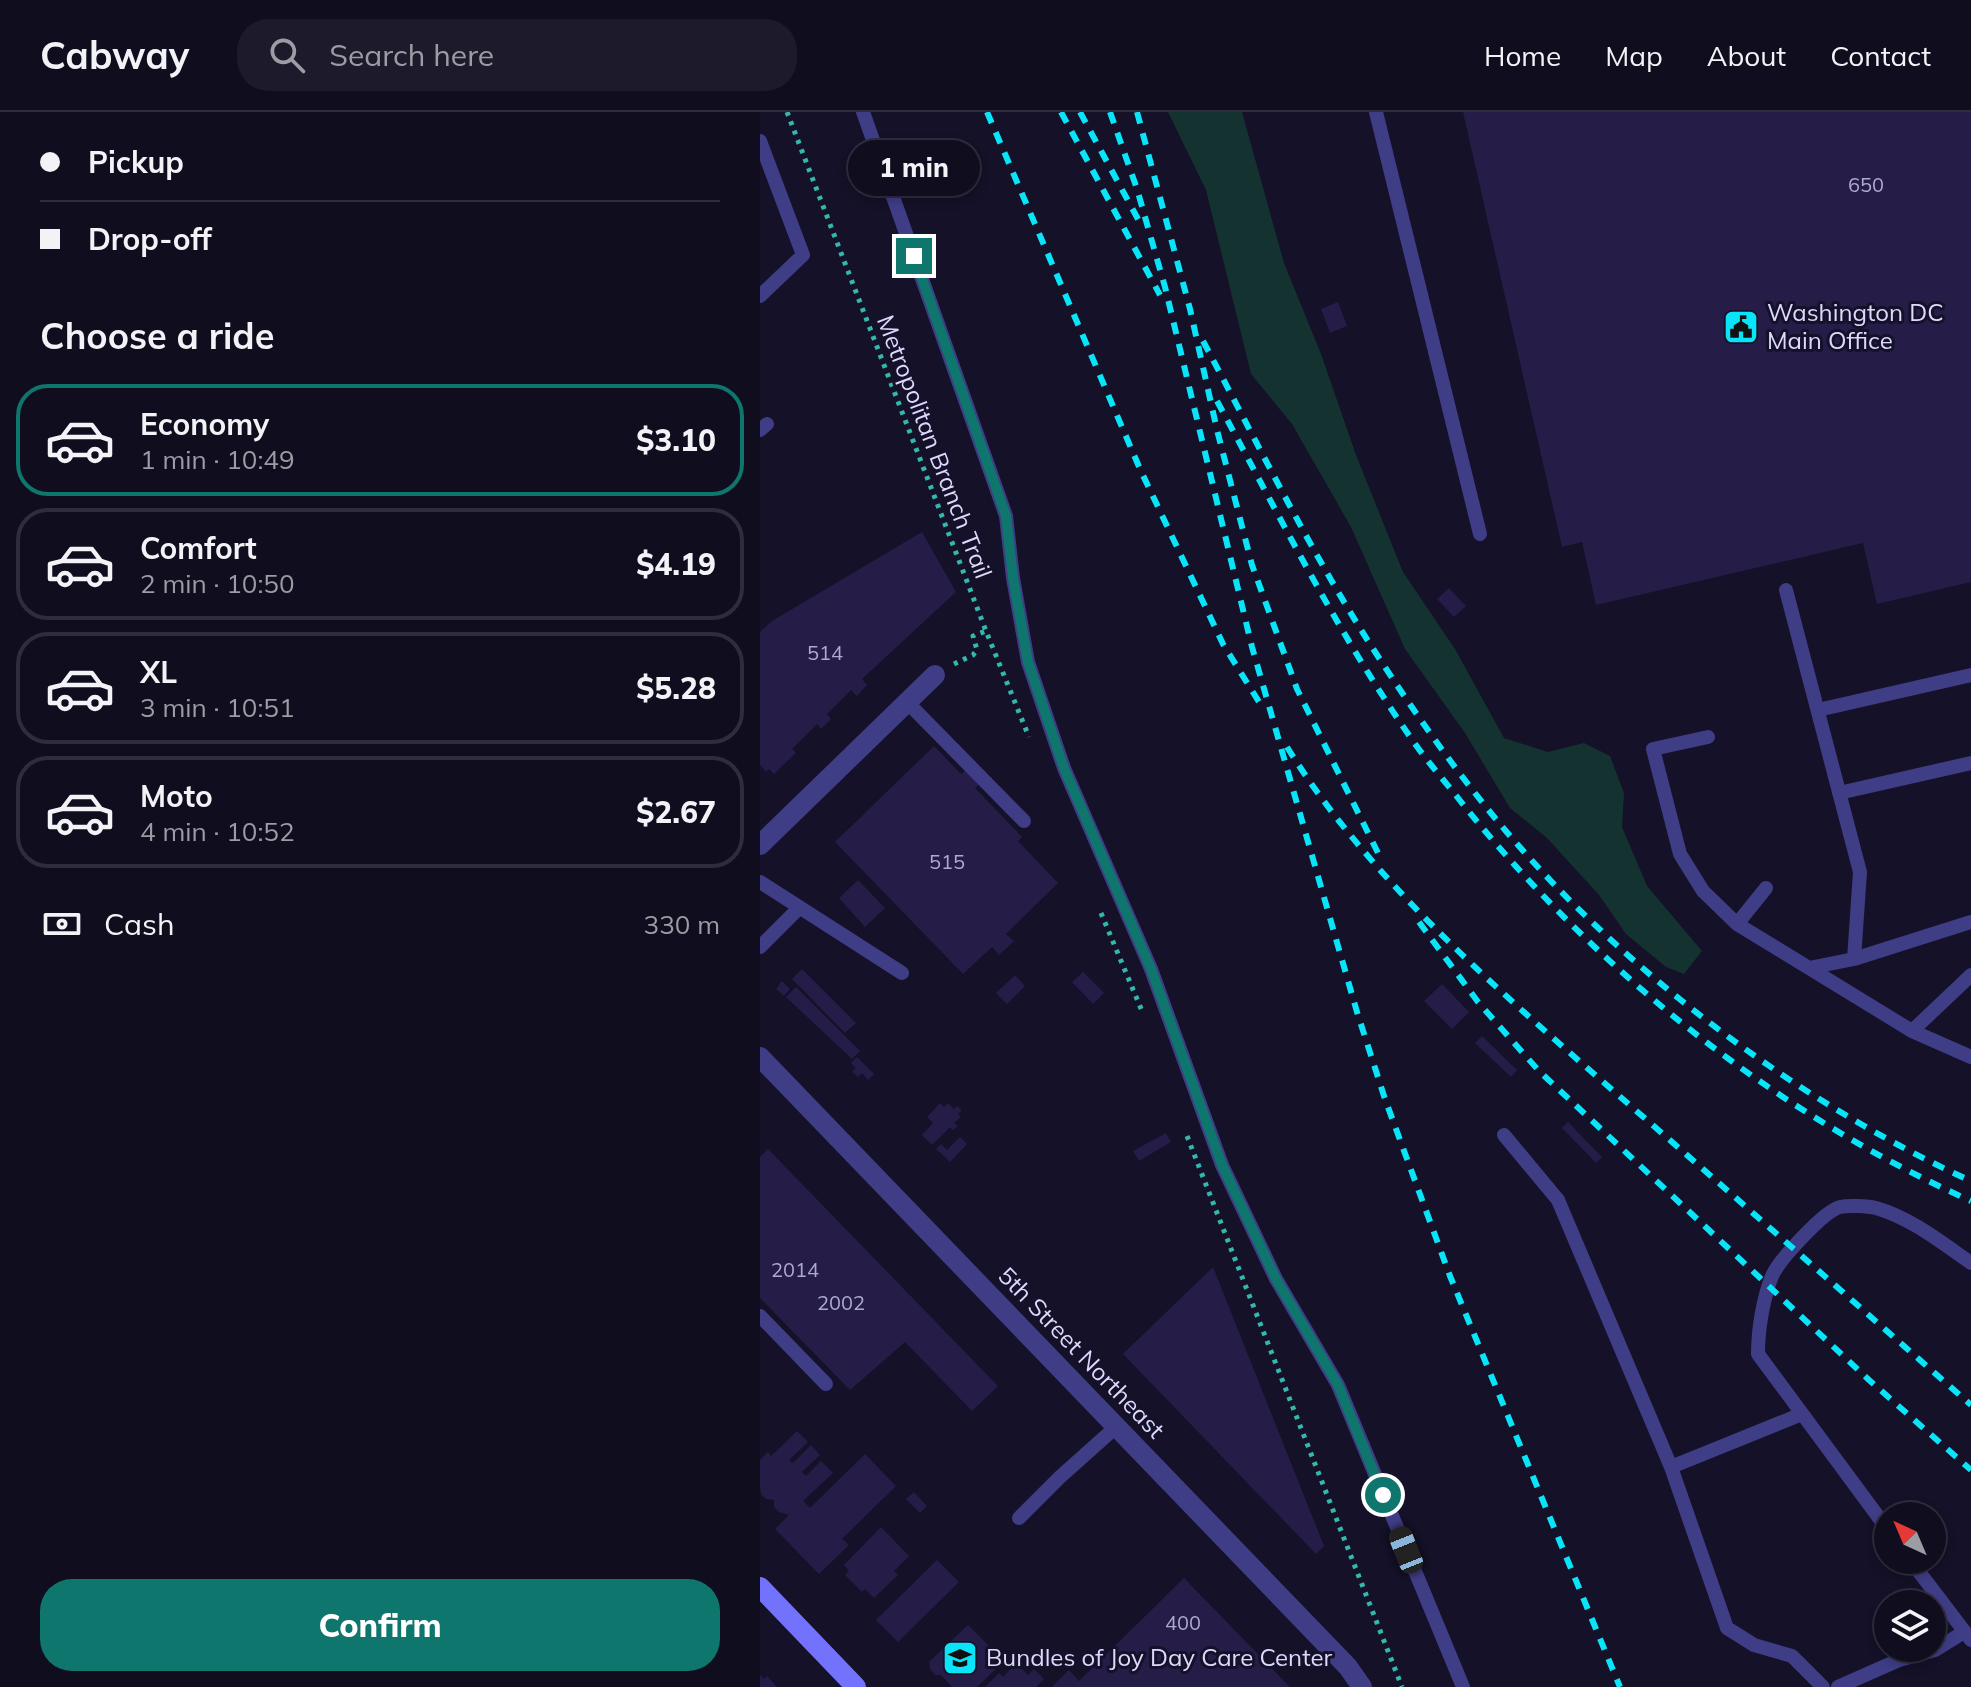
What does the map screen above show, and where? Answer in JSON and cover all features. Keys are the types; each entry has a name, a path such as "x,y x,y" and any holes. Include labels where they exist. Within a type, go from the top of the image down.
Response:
{"street":[{"path":"760,845 935,675"},
{"name":"5th Street Northeast","path":"760,1057 1348,1667 1362,1687"},
{"path":"760,1587 856,1687"}],"lane":[{"path":"863,112 1006,516 1028,662 1064,768 1151,969 1222,1165 1276,1279 1338,1385 1463,1687"},
{"path":"1376,112 1480,534"},
{"path":"760,141 803,255 760,296"},
{"path":"1786,590 1860,872 1854,959"},
{"path":"1818,710 1971,675"},
{"path":"907,702 1024,821"},
{"path":"1708,737 1653,749 1680,854 1703,891 1737,924 1912,1031 1971,1057"},
{"path":"1839,793 1971,763"},
{"path":"760,882 902,973"},
{"path":"1737,924 1766,888"},
{"path":"760,947 799,908"},
{"path":"1809,968 1854,959 1971,922"},
{"path":"1912,1031 1971,975"},
{"path":"1504,1135 1558,1200 1671,1467 1727,1628 1754,1645 1792,1656 1823,1687"},
{"path":"1874,1511 1758,1354 1758,1333 1773,1275 1792,1246 1836,1207 1875,1208 1919,1227 1971,1263"},
{"path":"760,1316 826,1384"},
{"path":"1671,1467 1802,1414"},
{"path":"1019,1518 1116,1427"},
{"path":"1838,1687 1899,1660 1935,1650 1967,1636 1920,1574"}],"path":[{"name":"Metropolitan Branch Trail","path":"787,112 1033,746"},
{"path":"963,658 977,650 973,636 986,631"},
{"path":"1098,904 1145,1019"},
{"path":"1186,1132 1402,1687"}],"green space":[{"path":"1168,112 1242,112 1284,263 1403,572 1455,649 1504,738 1548,752 1584,743 1610,756 1624,793 1622,827 1647,886 1702,951 1684,974 1666,967 1626,934 1599,895 1547,838 1510,808 1465,733 1405,649 1351,527 1292,424 1251,374 1206,190"}],"building":[{"name":"Washington DC Main Office","path":"1463,112 1971,112 1971,582 1877,604 1863,543 1596,605 1582,542 1562,547"},
{"path":"1338,302 1347,326 1330,333 1321,309"},
{"path":"922,532 956,592 862,679 867,685 857,696 851,690 827,714 831,719 821,729 817,724 792,749 796,753 774,774 769,769 766,772 760,765 760,632 772,621"},
{"path":"1449,588 1466,606 1454,617 1437,599"},
{"path":"934,746 961,774 967,769 981,783 975,788 1022,837 1018,841 1058,883 1006,934 1014,941 999,955 992,947 963,974 835,842"},
{"path":"858,880 885,908 865,927 839,898"},
{"path":"802,969 856,1023 845,1033 792,979"},
{"path":"1083,972 1104,993 1093,1004 1072,982"},
{"path":"1015,975 1025,986 1007,1004 996,993"},
{"path":"782,981 790,989 784,996 776,989"},
{"path":"1442,984 1469,1012 1452,1029 1424,1001"},
{"path":"796,987 860,1051 852,1059 786,997"},
{"path":"1482,1036 1517,1070 1511,1077 1475,1043"},
{"path":"857,1057 874,1074 868,1080 862,1073 858,1077 852,1072 856,1068 851,1063"},
{"path":"940,1103 944,1107 948,1103 954,1109 957,1106 962,1110 958,1114 961,1117 954,1123 958,1126 953,1130 950,1127 932,1145 922,1135 933,1123 927,1117"},
{"path":"1568,1122 1602,1157 1596,1163 1562,1128"},
{"path":"1166,1133 1171,1142 1139,1161 1133,1151"},
{"path":"960,1137 967,1144 950,1162 936,1149 941,1144 947,1150"},
{"path":"768,1149 998,1386 972,1411 905,1342 850,1390 760,1298 760,1157"},
{"path":"1213,1267 1324,1546 1316,1554 1123,1354"},
{"path":"797,1431 808,1442 789,1460 793,1463 811,1445 820,1455 802,1472 806,1476 821,1461 833,1473 803,1501 810,1508 865,1454 896,1486 842,1539 849,1545 819,1574 775,1529 789,1515 779,1512 774,1507 774,1500 766,1499 761,1494 760,1460 768,1452 771,1456"},
{"path":"914,1492 927,1506 920,1513 906,1499"},
{"path":"881,1527 909,1556 894,1571 898,1575 874,1598 865,1589 862,1592 845,1575 849,1571 844,1565"},
{"path":"937,1560 959,1582 898,1642 876,1620"},
{"path":"1184,1578 1290,1687 1052,1687 1069,1670 1079,1681"},
{"path":"968,1625 1004,1661 977,1687 952,1687 941,1675 935,1675 929,1662"},
{"path":"1016,1663 1028,1675 1034,1669 1044,1679 1036,1687 985,1687 999,1673 1003,1677"},
{"path":"760,1675 764,1679 767,1676 777,1687 760,1687"}],"railway":[{"path":"987,112 1140,469 1223,644 1264,710"},
{"path":"1061,112 1160,295"},
{"path":"1080,112 1139,221"},
{"path":"1110,112 1137,189 1165,287 1252,647 1385,1099 1450,1276 1620,1687"},
{"path":"1137,112 1190,309 1252,565 1297,689 1380,857"},
{"path":"1203,341 1304,532 1370,644 1469,785 1553,883 1661,984 1781,1074 1843,1114 1971,1181"},
{"path":"1217,401 1359,659 1424,756 1511,861 1627,977 1690,1030 1826,1124 1897,1165 1971,1201"},
{"path":"1287,747 1359,845 1443,936 1534,1021 1971,1405"},
{"path":"1419,922 1478,1002 1539,1071 1869,1380 1971,1470"}],"place":[{"name":"Washington DC Main Office","path":"1741,327"},
{"name":"Bundles of Joy Day Care Center","path":"960,1658"}],"route":[{"path":"914,256 1006,516 1028,662 1064,768 1151,969 1222,1165 1276,1279 1338,1385 1383,1495"}]}
